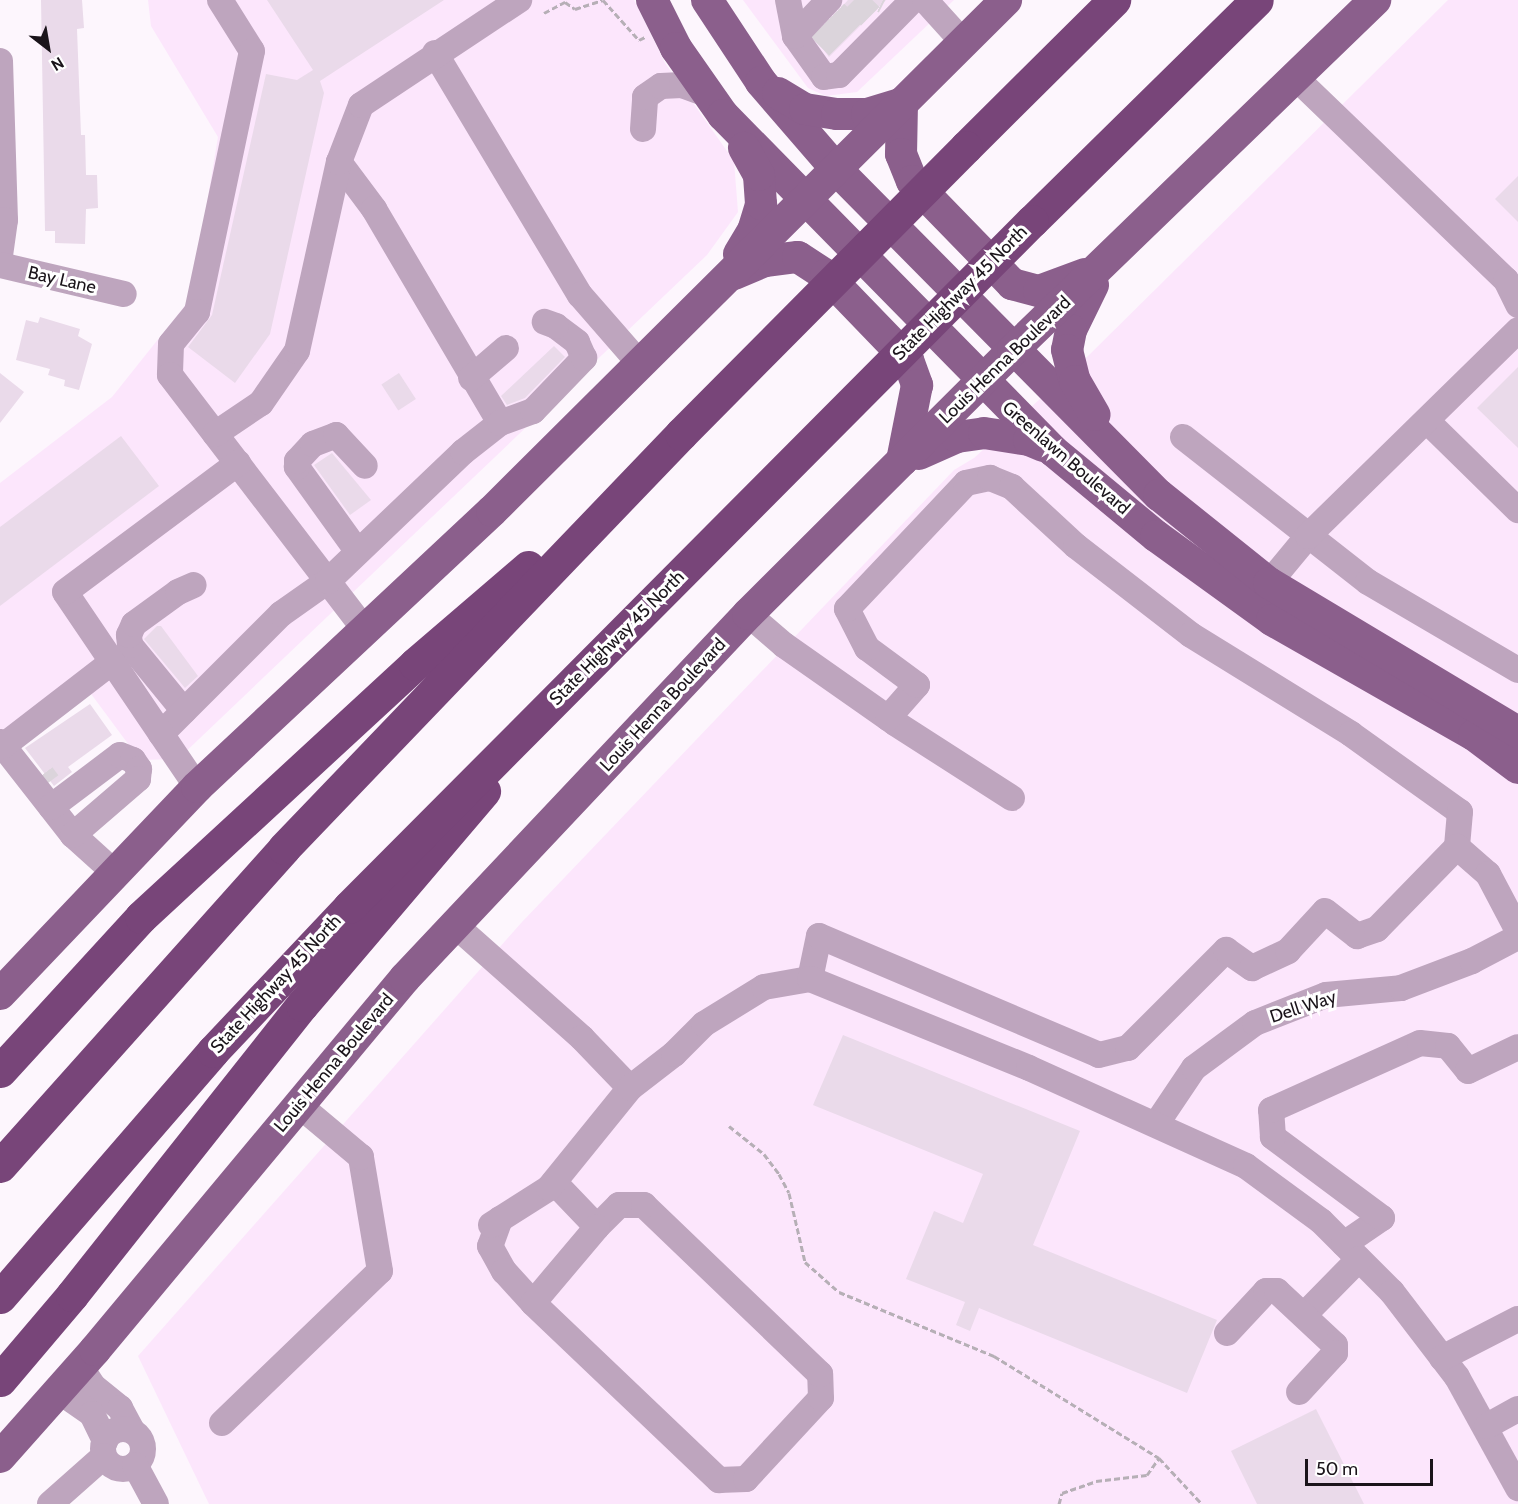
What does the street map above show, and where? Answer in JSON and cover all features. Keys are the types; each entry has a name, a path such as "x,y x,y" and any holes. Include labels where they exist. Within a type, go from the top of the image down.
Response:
{"highway":[{"path":"0,1166 284,848 681,434 1114,0"},
{"name":"State Highway 45 North","path":"0,1297 213,1051 358,917 610,644 1257,0"},
{"path":"0,1071 141,917 253,811 415,664 681,434"},
{"path":"0,1380 358,917"}],"main road":[{"name":"Greenlawn Boulevard","path":"652,0 676,48 716,105 804,200 981,382 1052,450 1206,574 1272,620 1474,735 1518,768"},
{"name":"Greenlawn Boulevard","path":"707,0 761,82 836,169 1013,350 1192,524 1269,583 1518,732"},
{"path":"0,994 196,787 492,511 1006,0"},
{"name":"Louis Henna Boulevard","path":"0,1457 80,1366 405,978 748,614 1013,350 1297,79 1375,0"},
{"path":"761,82 805,109 837,114 867,114 902,103"},
{"path":"902,103 902,154 912,181 1012,284 1039,291 1102,266"},
{"path":"716,105 759,175 762,204 753,231 725,278"},
{"path":"725,278 765,261 798,257 834,283 908,360 917,385 901,462"},
{"path":"1102,266 1071,330 1068,350 1075,381 1116,449"},
{"path":"901,462 957,437 984,433 1029,440 1052,450"},
{"path":"1206,574 1234,588 1248,590 1269,583"}],"street":[{"path":"220,0 252,51 198,312 171,344 170,375 364,629"},
{"path":"215,434 261,403 297,351 339,162 361,105 435,53 519,0"},
{"path":"788,0 819,17 824,77 839,75 874,27"},
{"path":"925,0 963,42"},
{"path":"435,53 580,295 641,365"},
{"path":"0,61 5,220 0,255"},
{"path":"1297,79 1506,280 1518,305"},
{"path":"643,129 645,97 661,86 682,85 716,105"},
{"path":"339,162 374,209 471,378 500,423"},
{"name":"Bay Lane","path":"0,265 124,294"},
{"path":"161,734 281,614 328,581 463,452 500,423 533,411 584,358 576,342 556,326 545,322"},
{"path":"1269,583 1308,536 1428,422 1518,330"},
{"path":"471,378 506,348"},
{"path":"1428,422 1518,510"},
{"path":"358,552 297,468 297,461 312,444 336,435 365,466"},
{"path":"1183,437 1368,582 1518,669"},
{"path":"196,787 65,592 238,463"},
{"path":"810,979 819,936 1008,1018 1100,1054 1128,1048 1226,950 1252,968 1288,951 1325,911 1357,936 1377,929 1456,847 1460,812 1352,735 1191,635 1076,546 1012,487 990,478 966,483 847,609 867,648 916,685 888,718"},
{"path":"184,711 130,645 129,635 134,624 178,592 194,585"},
{"path":"748,614 784,645 888,718 1012,798"},
{"path":"8,740 112,662"},
{"path":"8,740 51,791"},
{"path":"8,740 22,749 51,791 73,835 114,872"},
{"path":"51,791 120,755 128,756 139,769 138,778 73,835"},
{"path":"1456,847 1488,874 1518,932"},
{"path":"456,926 582,1038 630,1088"},
{"name":"Dell Way","path":"1157,1123 1194,1068 1255,1023 1326,995 1401,987 1473,961 1518,937"},
{"path":"533,1303 597,1227 619,1205 644,1205 820,1374 821,1398 746,1479 719,1480 533,1303 504,1271 490,1246 496,1222 554,1182 630,1088 734,1002 764,987 810,979 1157,1123 1246,1166 1321,1221 1392,1292 1442,1358 1487,1426 1518,1488"},
{"path":"990,1052 1008,1018"},
{"path":"1304,1315 1351,1251 1382,1218 1273,1137 1271,1110 1420,1043 1448,1046 1468,1071 1518,1047"},
{"path":"222,1423 380,1271 362,1158 299,1105"},
{"path":"554,1182 597,1227"},
{"path":"1227,1333 1266,1291 1277,1291 1335,1345 1335,1353 1299,1392"},
{"path":"1442,1358 1518,1319"},
{"path":"80,1366 93,1386 120,1408 132,1431 142,1443 143,1451 135,1465"},
{"path":"58,1391 92,1414 104,1448 114,1467 135,1465"},
{"path":"1487,1426 1518,1409"},
{"path":"50,1504 104,1448 116,1430 132,1431"},
{"path":"135,1465 156,1504"}],"path":[{"path":"544,13 565,2 575,9 603,0 639,40 646,36"},
{"path":"729,1126 764,1154 779,1174 789,1193 805,1262 839,1292 994,1356 1159,1458 1202,1504"},
{"path":"1059,1504 1062,1493 1096,1481 1147,1475 1159,1458"}],"shaded area":[{"path":"148,0 634,0 665,63 734,161 738,212 707,255 178,759 140,760 83,683 0,747 0,483 112,397 191,298 218,137 151,26"},
{"path":"743,0 954,0 857,92 826,96 808,88"},
{"path":"1448,0 1518,0 1518,1504 209,1504 138,1356 522,922 954,470 974,458 1089,355"}],"building":[{"path":"41,0 82,0 84,28 77,29 81,135 85,135 86,175 97,175 98,208 86,209 85,244 55,243 55,231 45,231"},
{"path":"267,0 444,0 320,81 324,93 270,334 235,383 188,347 212,315 266,74 297,80 313,70"},
{"path":"848,0 886,0 829,57 814,37"},
{"path":"1518,176 1518,222 1495,199"},
{"path":"40,317 80,329 78,336 92,344 79,390 64,386 65,380 48,375 50,369 16,360 26,320 38,323"},
{"path":"554,346 565,357 525,398 507,405 501,396"},
{"path":"1518,367 1518,448 1477,408"},
{"path":"0,373 24,392 0,423"},
{"path":"399,373 416,399 398,410 381,384"},
{"path":"121,436 159,486 0,606 0,527"},
{"path":"332,453 371,500 350,515 314,465"},
{"path":"157,626 161,626 198,676 185,688 144,639"},
{"path":"90,704 112,735 68,767 72,772 54,786 25,748"},
{"path":"843,1035 1080,1131 1033,1245 1217,1320 1187,1393 979,1308 970,1331 956,1325 965,1302 906,1279 934,1211 963,1223 983,1174 813,1105"},
{"path":"1316,1409 1364,1504 1257,1504 1231,1451"}],"tunnel":[{"path":"854,0 870,16"},
{"path":"835,13 854,32"},
{"path":"820,28 839,47"},
{"path":"42,775 48,783"}]}
